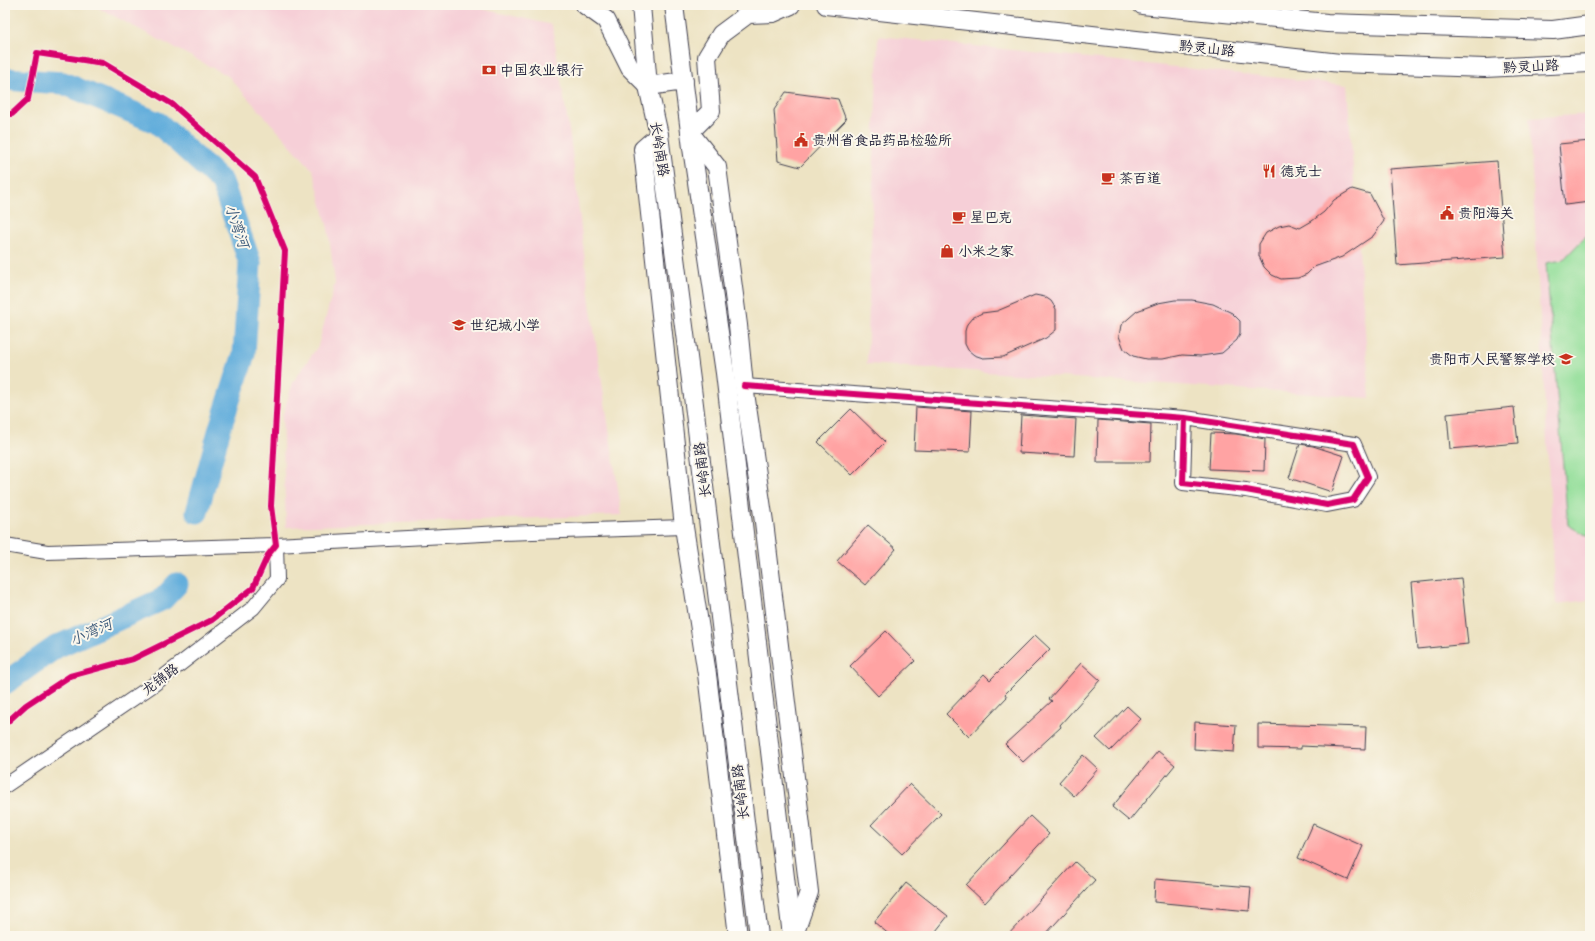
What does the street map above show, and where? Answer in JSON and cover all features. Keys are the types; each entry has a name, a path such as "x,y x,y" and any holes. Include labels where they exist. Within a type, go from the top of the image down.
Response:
{"main road":[{"path":"585,5 606,20 630,68 648,86 684,81"},
{"name":"长岭南路","path":"641,5 648,86 659,135 691,380 756,932"},
{"path":"674,5 690,132 725,373 793,936"},
{"path":"690,132 710,111 707,57 721,34 748,14 773,13 791,5"},
{"name":"黔灵山路","path":"826,5 1340,63 1485,68 1590,63"},
{"path":"1142,5 1327,23 1553,30 1590,25"},
{"path":"690,132 716,167 738,325 744,386 764,522 809,892 793,936"},
{"path":"659,135 643,149 684,527 708,674 738,936"}],"street":[{"path":"744,386 1185,418 1354,444 1368,477 1353,500 1327,504 1246,490 1182,483 1185,418"},
{"path":"5,546 47,552 276,545 501,533 684,527"},
{"name":"龙锦路","path":"5,786 153,685 253,608 276,579 276,545"}],"shaded area":[{"name":"世纪城小学","path":"93,5 465,5 552,25 570,136 590,303 622,515 286,527 282,417 293,382 318,346 335,283 328,229 313,170 228,76"},
{"path":"878,36 1347,85 1370,398 867,364"},
{"name":"贵阳市人民警察学校","path":"1590,114 1590,600 1556,604 1529,118"}],"green space":[{"path":"1590,235 1590,538 1568,525 1546,263 1563,260 1585,237"}],"building":[{"name":"贵州省食品药品检验所","path":"786,92 838,99 846,120 800,167 778,161 774,110"},
{"path":"1590,141 1590,202 1565,205 1559,144"},
{"name":"贵阳海关","path":"1497,161 1505,257 1397,265 1390,169"},
{"path":"1352,189 1370,194 1384,221 1373,236 1342,257 1314,267 1307,274 1298,278 1281,279 1272,275 1264,267 1259,256 1259,244 1266,233 1279,226 1289,224 1300,228 1324,212 1334,200"},
{"path":"1035,295 1045,297 1051,301 1056,309 1056,330 1046,338 1003,357 983,358 974,355 968,350 965,344 965,331 967,324 972,318 982,313 997,311"},
{"path":"1175,300 1192,300 1213,304 1232,313 1240,321 1240,333 1237,340 1222,353 1201,356 1182,355 1163,359 1146,359 1133,356 1124,349 1119,336 1121,325 1137,311 1158,303"},
{"path":"916,407 972,411 970,452 914,450"},
{"path":"1514,407 1518,443 1450,449 1447,414"},
{"path":"851,409 885,442 852,475 818,442"},
{"path":"1021,415 1076,419 1074,456 1019,453"},
{"path":"1098,420 1151,424 1150,462 1097,462"},
{"path":"1211,433 1236,434 1265,439 1264,471 1209,469"},
{"path":"1300,444 1313,446 1344,456 1332,492 1289,478"},
{"path":"868,525 896,549 865,585 837,561"},
{"path":"1461,578 1468,644 1417,649 1411,583"},
{"path":"886,631 915,661 878,696 850,666"},
{"path":"1035,635 1050,649 1005,694 1007,697 969,737 946,714 984,674 990,680"},
{"path":"1081,663 1100,680 1060,725 1061,727 1023,762 1005,744 1052,701 1049,699"},
{"path":"1127,706 1141,719 1110,751 1096,738"},
{"path":"1195,722 1236,725 1234,752 1194,749"},
{"path":"1258,724 1366,727 1365,749 1301,746 1301,749 1258,748"},
{"path":"1158,751 1175,765 1129,821 1112,807"},
{"path":"1083,755 1098,769 1074,796 1059,782"},
{"path":"910,784 941,814 902,854 871,825"},
{"path":"1030,816 1049,834 985,903 966,885"},
{"path":"1313,824 1363,846 1348,880 1298,858"},
{"path":"1075,862 1095,880 1044,936 1007,936"},
{"path":"1155,879 1251,887 1249,911 1154,902"},
{"path":"906,883 948,916 932,936 891,936 874,922"}],"waterway":[{"name":"小湾河","path":"5,79 63,83 158,123 222,182 250,263 244,354 220,428 197,512"},
{"name":"小湾河","path":"5,683 56,647 163,599 177,584"}],"cycle path":[{"path":"5,114 12,114 28,99 37,53 103,63 172,104 255,177 285,251 271,506 276,545 268,555 253,588 212,620 133,659 70,676 26,705 5,724"},
{"path":"744,386 1185,418 1192,419 1354,444 1368,477 1353,500 1327,505 1246,490 1183,483 1185,418"}],"place":[{"name":"中国农业银行","path":"489,70"},
{"name":"贵州省食品药品检验所","path":"801,140"},
{"name":"德克士","path":"1269,171"},
{"name":"茶百道","path":"1108,178"},
{"name":"贵阳海关","path":"1447,213"},
{"name":"星巴克","path":"959,217"},
{"name":"小米之家","path":"947,251"},
{"name":"世纪城小学","path":"459,325"},
{"name":"贵阳市人民警察学校","path":"1566,359"}]}
